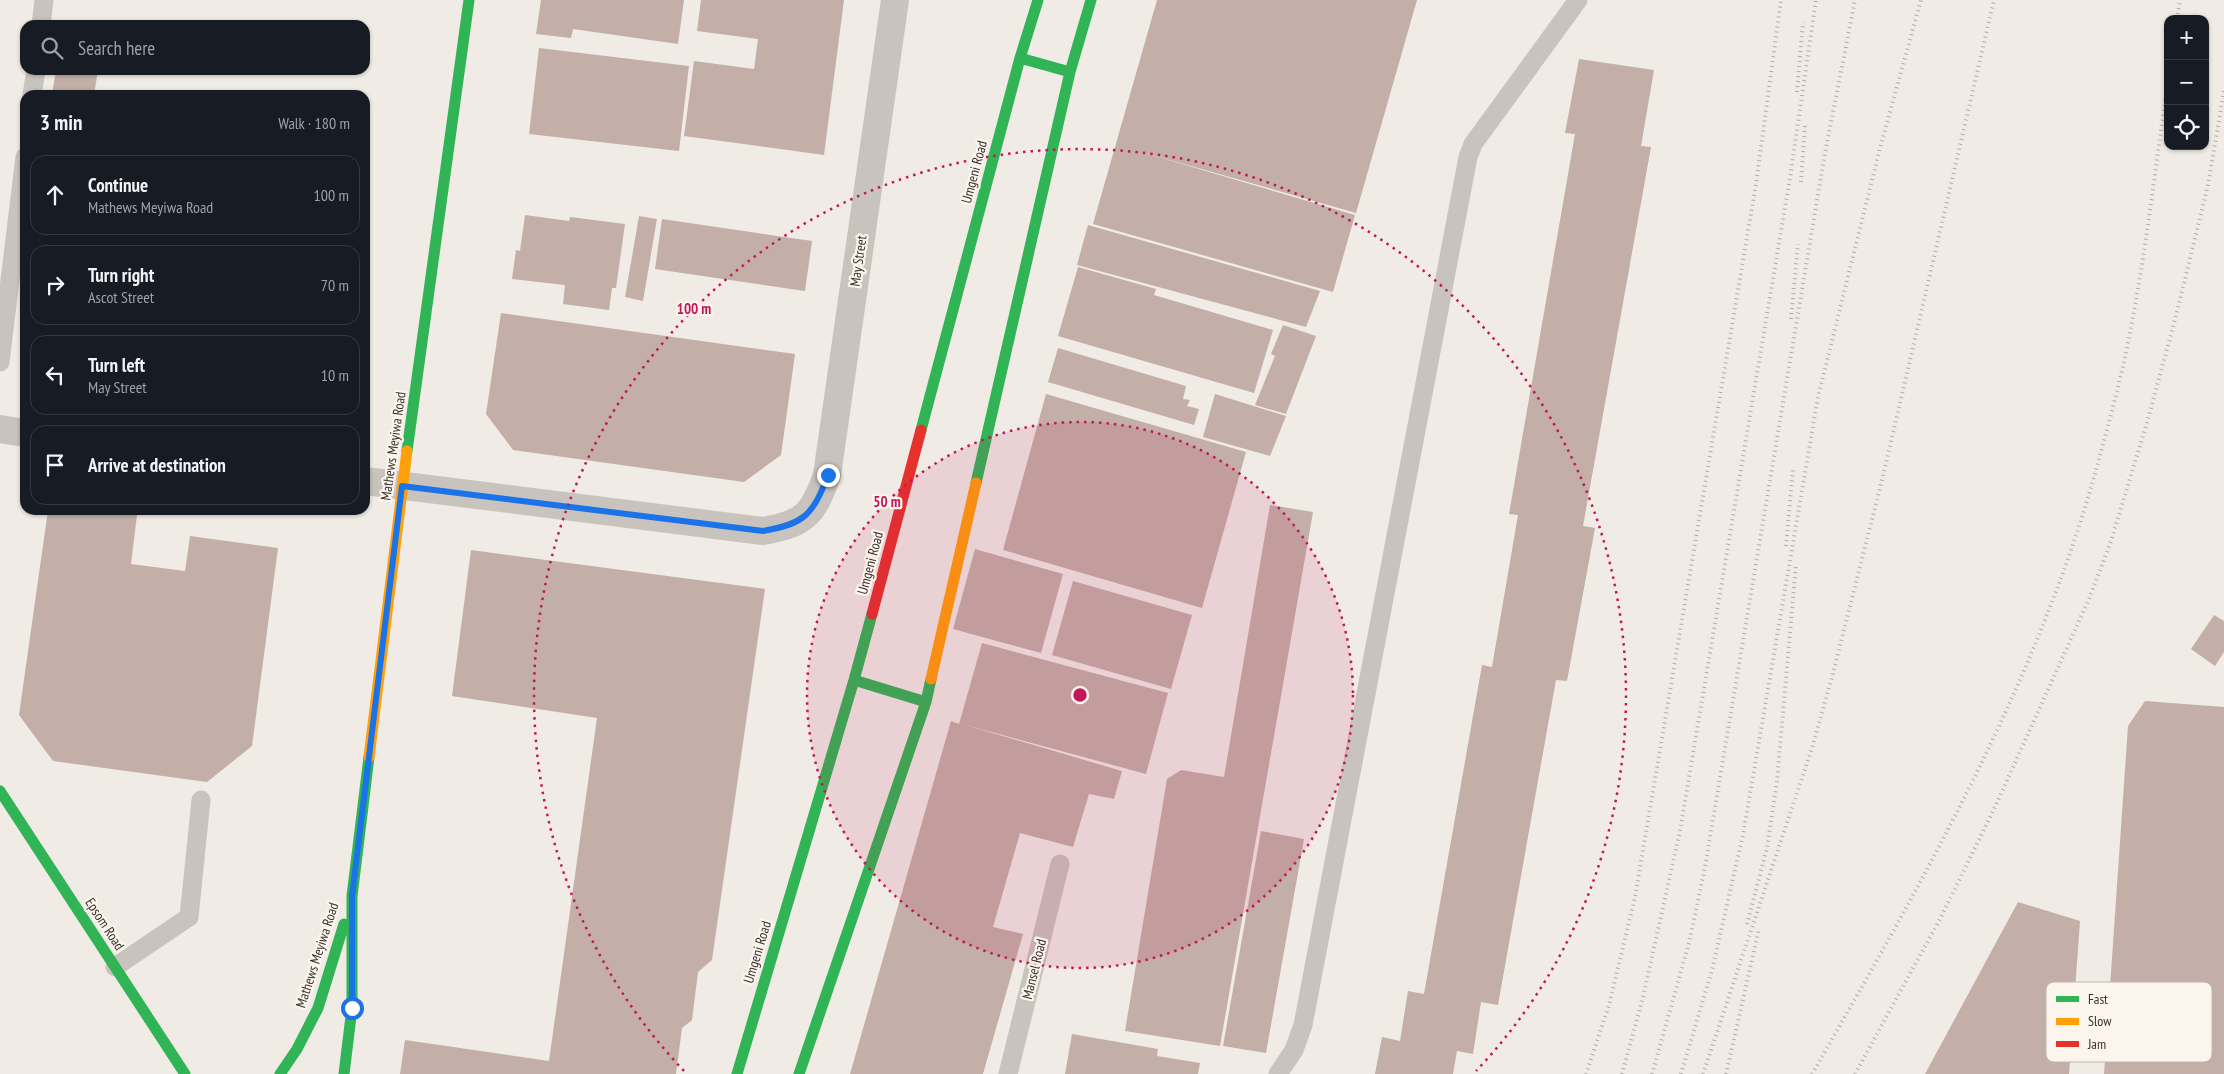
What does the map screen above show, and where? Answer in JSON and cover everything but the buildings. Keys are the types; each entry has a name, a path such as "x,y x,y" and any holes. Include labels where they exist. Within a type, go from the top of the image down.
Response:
{"main road":[{"name":"Mathews Meyiwa Road","path":"344,1074 352,1008 352,896 402,486 469,0"},
{"name":"Umgeni Road","path":"736,1074 854,680 1020,58 1038,0"},
{"path":"799,1074 926,702 1070,72 1091,0"},
{"path":"1020,58 1070,72"},
{"path":"854,680 926,702"},
{"name":"Epsom Road","path":"0,791 185,1074"},
{"name":"Mathews Meyiwa Road","path":"280,1074 297,1049 318,1008 352,896"}],"street":[{"name":"May Street","path":"402,486 763,531 789,526 805,517 820,496 828,475 895,0"},
{"path":"0,429 20,432"},
{"path":"370,482 402,486"}],"lane":[{"path":"42,20 44,0"},
{"path":"1278,1074 1294,1050 1303,1025 1468,157 1473,144 1578,0"},
{"path":"33,90 35,75"},
{"path":"0,362 20,198"},
{"path":"115,967 189,918 201,800"},
{"name":"Mansel Road","path":"1008,1074 1060,864"}],"railway":[{"path":"1586,1074 1609,1005 1635,897 1756,184 1781,0"},
{"path":"1622,1074 1643,997 1680,831 1790,178 1816,0"},
{"path":"1652,1074 1689,943 1705,867 1825,153 1855,0"},
{"path":"1681,1074 1712,970 1743,835 1818,397 1880,148 1921,0"},
{"path":"1703,1074 1812,748 1832,677 1883,476 1994,0"},
{"path":"2178,15 2180,0"},
{"path":"1797,92 1803,22"},
{"path":"1855,1074 1940,919 1995,807 2089,599 2111,541 2146,426 2176,316 2208,185 2224,91"},
{"path":"1812,1074 1892,934 1968,790 2036,643 2065,567 2090,491 2124,362 2143,257 2165,105"},
{"path":"1801,182 1805,125"},
{"path":"1791,319 1798,244"},
{"path":"1786,546 1793,469"},
{"path":"1747,924 1767,848 1777,781 1796,565"},
{"path":"1726,1074 1759,929"}],"traffic: fast":[{"path":"407,451 469,0"},
{"path":"921,430 1020,58 1038,0"},
{"path":"976,483 1070,72 1091,0"},
{"path":"1020,58 1070,72"},
{"path":"737,1074 872,614"},
{"path":"799,1074 926,702 931,679"},
{"path":"854,680 926,702"},
{"path":"344,1074 352,1008 352,896 369,757"},
{"path":"0,791 185,1074"},
{"path":"280,1074 297,1049 318,1008 344,924"}],"traffic: slow":[{"path":"369,757 407,451"},
{"path":"931,679 976,483"}],"traffic: jam":[{"path":"872,614 921,430"}],"route":[{"path":"352,1008 352,896 402,486 763,531 789,526 805,517 820,496 828,475"}]}
